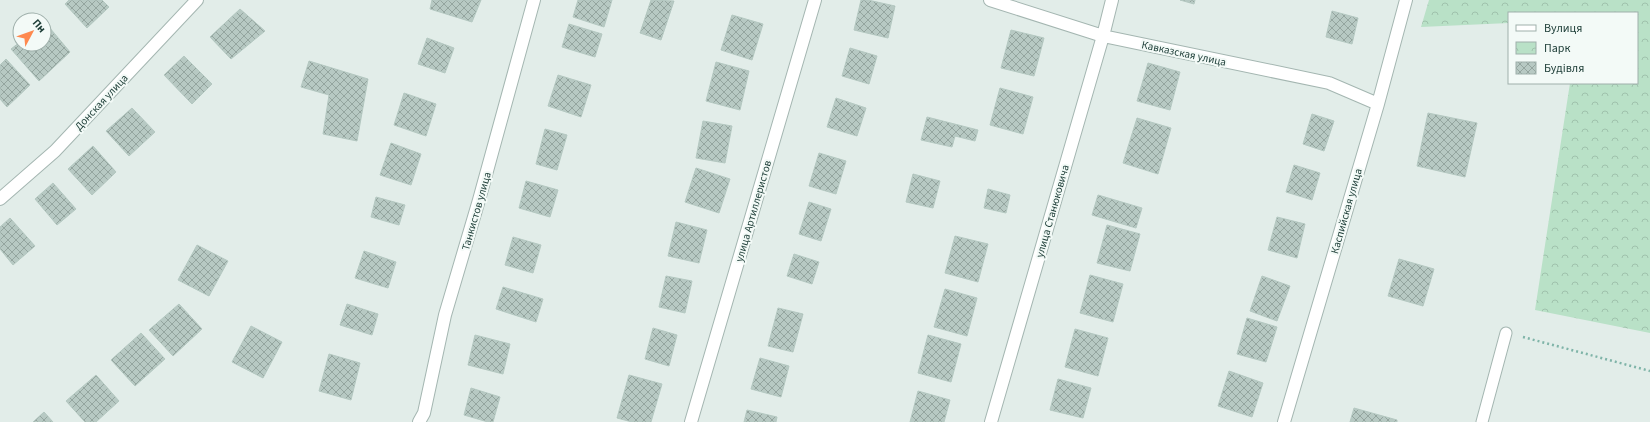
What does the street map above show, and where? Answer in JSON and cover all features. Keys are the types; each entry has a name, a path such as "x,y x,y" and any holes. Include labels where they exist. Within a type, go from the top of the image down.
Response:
{"street":[{"name":"Донская улица","path":"0,199 55,151 197,0"},
{"name":"Танкистов улица","path":"419,422 424,413 445,315 479,200 534,0"},
{"name":"улица Артиллеристов","path":"691,422 815,0"},
{"name":"Кавказская улица","path":"990,0 1103,36 1329,83 1378,104"},
{"name":"улица Станюковича","path":"991,422 1103,36 1112,0"},
{"name":"Каспийская улица","path":"1284,422 1378,104 1406,0"}],"lane":[{"path":"1482,422 1506,333"}],"path":[{"path":"1506,333 1650,371"}],"green space":[{"path":"1429,0 1650,0 1650,333 1535,310 1570,84 1638,84 1638,12 1508,12 1508,23 1421,27"}],"building":[{"path":"69,0 102,0 109,7 87,28 65,4"},
{"path":"432,0 481,0 472,22 430,9"},
{"path":"578,0 612,0 604,27 573,17"},
{"path":"651,0 674,1 661,40 640,33"},
{"path":"861,0 868,0 895,6 888,38 854,30"},
{"path":"1180,0 1195,0 1194,4"},
{"path":"240,9 265,31 231,59 210,37"},
{"path":"1332,11 1358,18 1352,44 1326,37"},
{"path":"732,15 763,24 752,60 721,50"},
{"path":"569,24 602,34 595,57 562,47"},
{"path":"1011,30 1044,38 1034,76 1001,68"},
{"path":"52,31 70,52 39,81 14,52 52,52"},
{"path":"427,38 454,48 445,73 418,64"},
{"path":"850,48 877,56 869,84 842,76"},
{"path":"184,56 212,84 192,104 164,75"},
{"path":"6,59 30,85 7,107 0,99 0,65"},
{"path":"309,61 368,79 357,141 323,134 329,95 301,87"},
{"path":"716,62 749,71 740,110 706,101"},
{"path":"1148,63 1180,72 1170,110 1137,101"},
{"path":"558,75 591,85 581,117 548,106"},
{"path":"1000,88 1033,97 1023,134 990,125"},
{"path":"404,93 436,104 426,136 394,125"},
{"path":"836,98 866,108 857,136 827,127"},
{"path":"132,108 155,132 129,156 106,131"},
{"path":"1428,113 1477,123 1465,177 1417,166"},
{"path":"1312,114 1334,121 1324,151 1303,144"},
{"path":"927,117 978,130 975,141 955,136 952,147 921,140"},
{"path":"1137,118 1171,128 1158,174 1123,163"},
{"path":"703,121 732,126 725,163 696,158"},
{"path":"545,129 567,135 557,170 536,164"},
{"path":"391,143 421,154 411,185 380,175"},
{"path":"93,146 116,172 92,195 68,169"},
{"path":"819,153 846,161 836,194 809,186"},
{"path":"1294,165 1320,173 1312,200 1286,192"},
{"path":"696,168 730,179 719,213 685,202"},
{"path":"913,174 940,181 933,208 906,202"},
{"path":"526,181 558,190 550,217 519,208"},
{"path":"53,183 76,209 57,225 35,199"},
{"path":"988,189 1010,195 1006,213 984,208"},
{"path":"1098,195 1142,208 1136,228 1092,215"},
{"path":"376,197 405,205 399,225 371,217"},
{"path":"809,202 831,209 821,241 799,234"},
{"path":"1277,217 1305,224 1297,258 1268,250"},
{"path":"10,218 35,246 13,265 0,249 0,227"},
{"path":"676,222 707,230 699,263 668,256"},
{"path":"1107,225 1140,234 1130,271 1097,263"},
{"path":"955,236 988,244 978,282 945,273"},
{"path":"513,237 541,245 533,273 505,265"},
{"path":"197,245 228,261 209,296 178,280"},
{"path":"364,251 396,262 388,288 355,278"},
{"path":"794,254 819,262 812,284 787,276"},
{"path":"1399,259 1434,269 1423,306 1388,296"},
{"path":"1090,275 1123,284 1113,322 1080,313"},
{"path":"666,276 692,281 685,313 659,307"},
{"path":"1262,276 1290,286 1277,321 1250,311"},
{"path":"503,287 543,299 536,322 496,309"},
{"path":"945,289 977,298 967,336 934,327"},
{"path":"179,304 202,329 173,356 149,330"},
{"path":"347,304 378,314 372,335 340,325"},
{"path":"778,308 803,314 793,352 768,346"},
{"path":"1247,318 1277,327 1266,362 1237,354"},
{"path":"251,326 282,342 263,378 232,362"},
{"path":"653,328 677,335 669,366 645,359"},
{"path":"1075,329 1108,338 1098,376 1065,367"},
{"path":"141,333 165,359 135,386 111,360"},
{"path":"475,335 510,344 503,374 468,365"},
{"path":"928,335 961,344 951,382 918,373"},
{"path":"329,354 360,363 351,400 319,391"},
{"path":"760,358 789,366 781,397 751,389"},
{"path":"1229,371 1263,383 1252,417 1218,406"},
{"path":"96,375 119,401 96,422 85,422 66,401"},
{"path":"629,375 662,384 651,422 632,422 617,418"},
{"path":"1058,379 1091,388 1083,418 1050,410"},
{"path":"471,388 500,397 493,422 464,415"},
{"path":"918,391 950,400 944,422 910,422"},
{"path":"1354,408 1397,420 1397,422 1350,422"},
{"path":"747,410 777,417 776,422 744,422"},
{"path":"44,412 53,422 33,422"}]}
